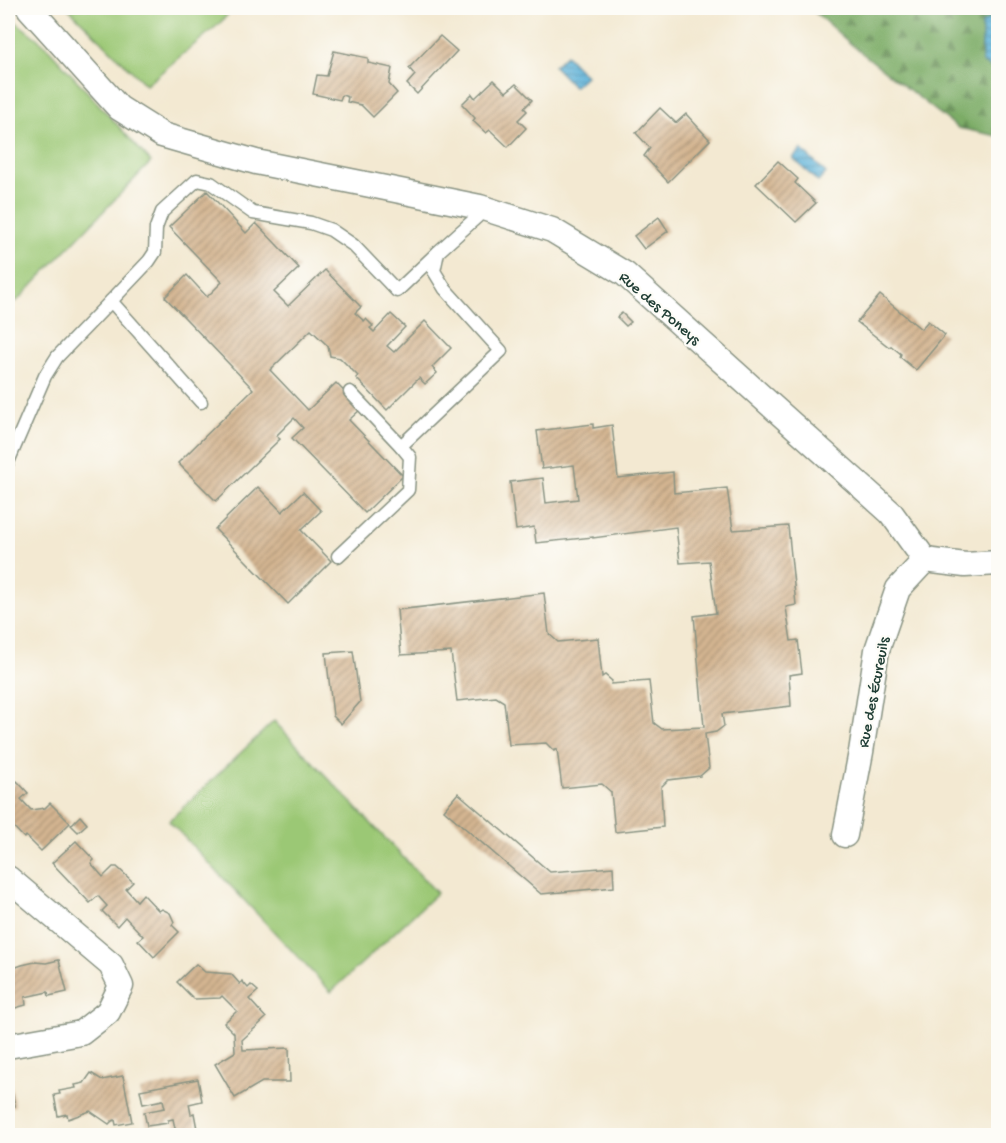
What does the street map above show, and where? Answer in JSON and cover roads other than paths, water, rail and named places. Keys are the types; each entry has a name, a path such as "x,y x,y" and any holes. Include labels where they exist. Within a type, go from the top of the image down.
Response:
{"street":[{"name":"Rue des Poneys","path":"29,8 119,108 162,135 256,162 480,207 552,230 625,274 891,513 925,560"},
{"path":"925,560 965,565 999,563"},
{"name":"Rue des Écureuils","path":"845,835 877,650 898,589 925,560"},
{"path":"8,878 111,965 121,986 108,1012 81,1033 8,1046"}],"lane":[{"path":"8,462 45,376 57,357 149,261 155,252 156,228 162,212 197,180 211,183 253,213 311,223 331,230 353,245 397,291 477,217 480,207"},
{"path":"401,446 501,351 445,290 434,271 437,254"},
{"path":"111,301 201,402"},
{"path":"338,556 408,490 410,457 350,392"}],"water":[{"path":"998,14 998,72 982,62 982,23"},
{"path":"566,55 586,76 574,87 554,66"},
{"path":"801,149 826,173 818,182 793,158"}]}
